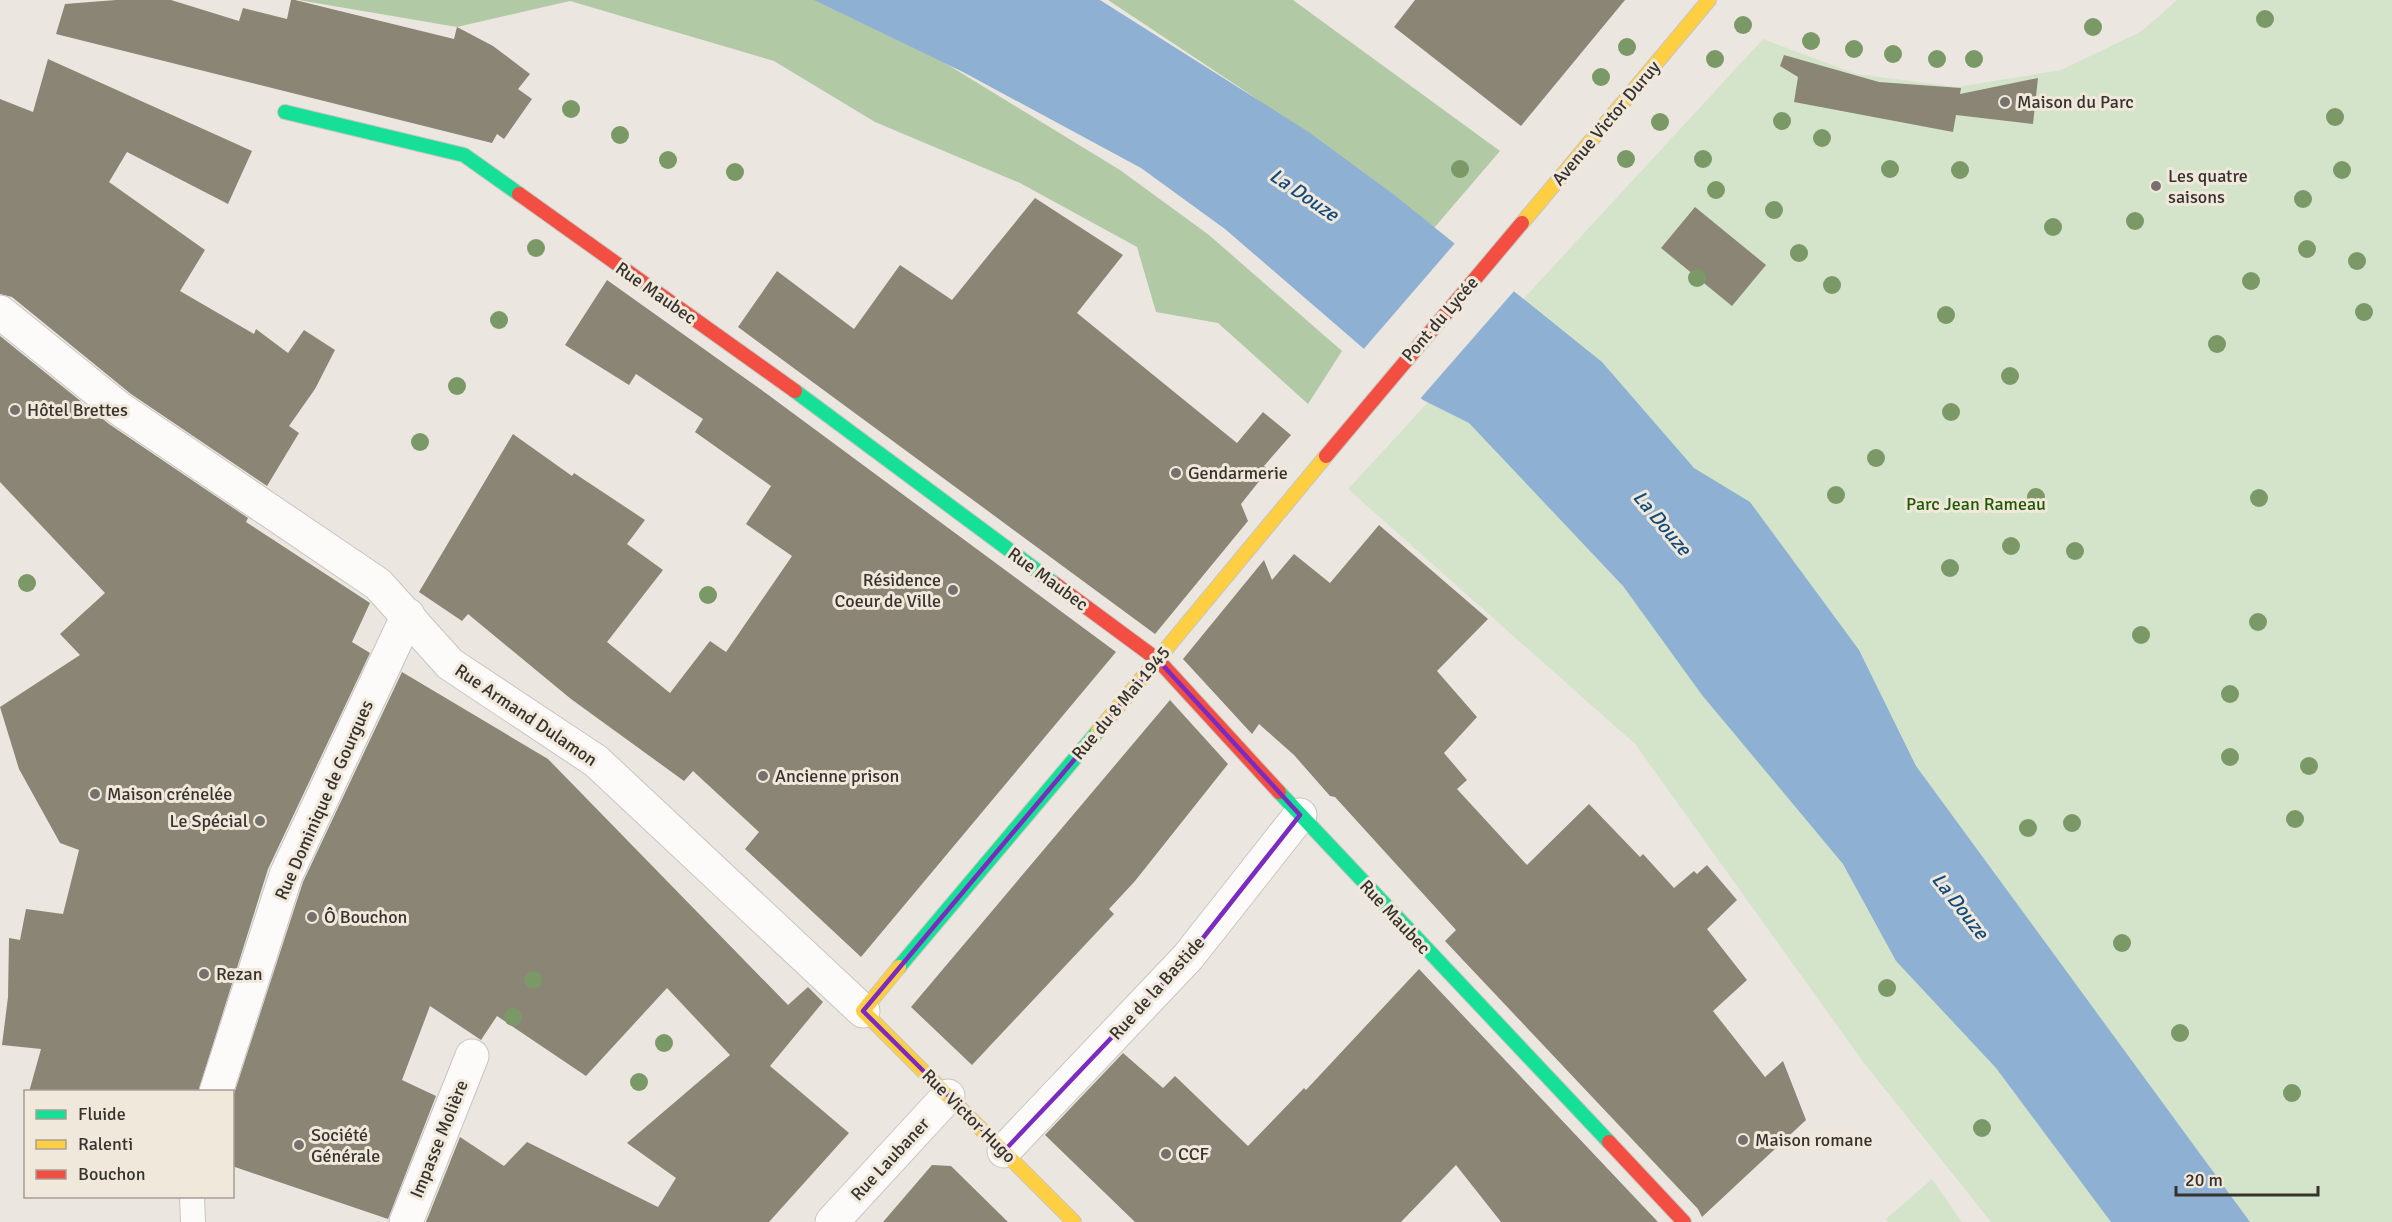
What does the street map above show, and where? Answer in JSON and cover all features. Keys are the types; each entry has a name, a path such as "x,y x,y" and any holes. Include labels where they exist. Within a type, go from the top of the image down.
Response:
{"street":[{"name":"Avenue Victor Duruy","path":"1504,245 1709,0"},
{"name":"Rue Maubec","path":"285,112 464,155 786,384 1158,660 1300,815 1684,1222"},
{"name":"Pont du Lycée","path":"1377,393 1504,245"},
{"name":"Rue Armand Dulamon","path":"0,312 120,409 378,584 450,664 596,761 863,1011"},
{"name":"Rue du 8 Mai 1945","path":"863,1011 959,893 1158,660 1377,393"},
{"name":"Rue Dominique de Gourgues","path":"217,1090 286,875 408,615"},
{"name":"Rue de la Bastide","path":"1004,1151 1188,957 1300,815"},
{"name":"Rue Victor Hugo","path":"863,1011 1074,1222"},
{"name":"Impasse Molière","path":"406,1222 472,1056"},
{"name":"Rue Laubaner","path":"832,1222 948,1096"}],"lane":[{"path":"192,1198 193,1222"}],"highlighted area":[{"path":"1158,660 1300,815 1188,957 1004,1151 863,1011"}],"green space":[{"path":"298,0 815,0 945,63 1120,170 1209,235 1342,351 1308,404 1218,323 1156,312 1137,247 1020,183 875,122 774,61 570,1 457,27"},
{"path":"1108,0 1293,0 1500,151 1434,228 1251,95"},
{"name":"Parc Jean Rameau","path":"2177,0 2392,0 2392,1222 1991,1222 1864,1063 1635,744 1348,489 1763,39 1856,74 1957,87 2061,70 2142,31"},
{"path":"1932,1179 1962,1222 1888,1222 1886,1219"}],"water":[{"name":"La Douze","path":"814,0 1100,0 1307,131 1393,194 1602,362 1694,468 1750,502 1859,650 1916,766 2250,1222 2111,1222 1996,1068 1896,961 1843,864 1702,695 1623,586 1469,423 1423,400 1225,229 1141,168 963,72"}],"pier":[{"path":"1456,242 1515,290 1419,400 1362,351"}],"building":[{"path":"116,0 171,0 239,21 243,8 287,19 291,0 295,0 454,39 457,27 493,46 530,74 518,89 532,99 504,139 497,134 492,143 56,34 65,4"},
{"path":"1415,0 1625,0 1521,126 1394,27"},
{"path":"1784,55 1879,82 1961,88 1960,94 2038,78 2033,124 1956,115 1953,132 1794,102 1798,77 1780,66"},
{"path":"48,59 252,151 228,204 127,152 109,182 205,250 180,291 254,334 256,329 288,353 304,330 335,350 315,389 289,426 299,433 267,486 131,394 12,297 0,294 0,99 33,112"},
{"path":"1035,198 1123,255 1077,313 1237,443 1263,412 1291,435 1264,466 1268,470 1241,504 1248,521 1155,634 738,327 777,271 854,329 900,265 952,300"},
{"path":"1695,207 1766,265 1732,306 1661,248"},
{"path":"607,280 767,394 1116,652 861,957 745,849 759,832 693,771 684,781 571,699 468,614 462,621 419,592 513,434 572,476 574,473 645,520 627,544 663,570 607,642 670,693 710,641 726,652 792,556 746,524 771,486 695,432 703,419 636,374 629,385 565,345"},
{"path":"0,336 109,424 248,518 246,522 370,603 352,642 370,653 268,869 199,1090 30,1090 41,1049 2,1045 8,997 9,938 20,940 26,909 63,914 79,850 60,843 19,769 0,707 80,655 60,634 105,593 0,482"},
{"path":"1379,525 1488,619 1437,671 1477,717 1444,753 1467,780 1457,789 1527,865 1589,804 1640,857 1643,854 1674,888 1694,871 1697,874 1707,865 1737,900 1707,929 1747,980 1713,1011 1765,1077 1783,1061 1806,1120 1702,1217 1698,1209 1445,941 1456,930 1335,797 1330,796 1294,755 1259,724 1252,734 1183,659 1264,560 1272,580 1294,554 1330,583"},
{"path":"402,672 548,759 788,1005 808,987 823,1002 770,1066 849,1133 769,1222 426,1222 460,1137 504,1166 527,1142 658,1207 676,1178 627,1143 730,1055 667,988 586,1076 497,1016 481,1040 430,1006 402,1080 436,1096 388,1219 234,1167 234,1094 303,882"},
{"path":"1170,700 1228,764 1135,881 1109,909 1114,914 972,1065 911,1007"},
{"path":"1419,969 1658,1222 1501,1222 1456,1165 1401,1222 1135,1222 1045,1135 1123,1053 1163,1088 1175,1076 1248,1146 1304,1088 1306,1090"},
{"path":"932,1165 951,1166 1008,1222 883,1222"}],"traffic: fast":[{"path":"285,112 464,155 519,194"},
{"path":"795,391 1055,584"},
{"path":"899,967 1098,731"},
{"path":"1279,792 1609,1142"}],"traffic: slow":[{"path":"1522,223 1709,0"},
{"path":"1098,731 1326,456"},
{"path":"899,967 863,1011 1074,1222"}],"traffic: jam":[{"path":"519,194 795,391"},
{"path":"1326,456 1522,223"},
{"path":"1055,584 1158,660 1279,792"},
{"path":"1609,1142 1684,1222"}],"place":[{"name":"Maison du Parc","path":"2005,102"},
{"name":"Les quatre saisons","path":"2156,186"},
{"name":"Hôtel Brettes","path":"15,410"},
{"name":"Gendarmerie","path":"1176,473"},
{"name":"Résidence Coeur de Ville","path":"953,590"},
{"name":"Ancienne prison","path":"763,776"},
{"name":"Maison crénelée","path":"95,794"},
{"name":"Le Spécial","path":"260,821"},
{"name":"Ô Bouchon","path":"312,917"},
{"name":"Rezan","path":"204,974"},
{"name":"Maison romane","path":"1743,1140"},
{"name":"Société Générale","path":"299,1145"},
{"name":"CCF","path":"1166,1154"}]}
